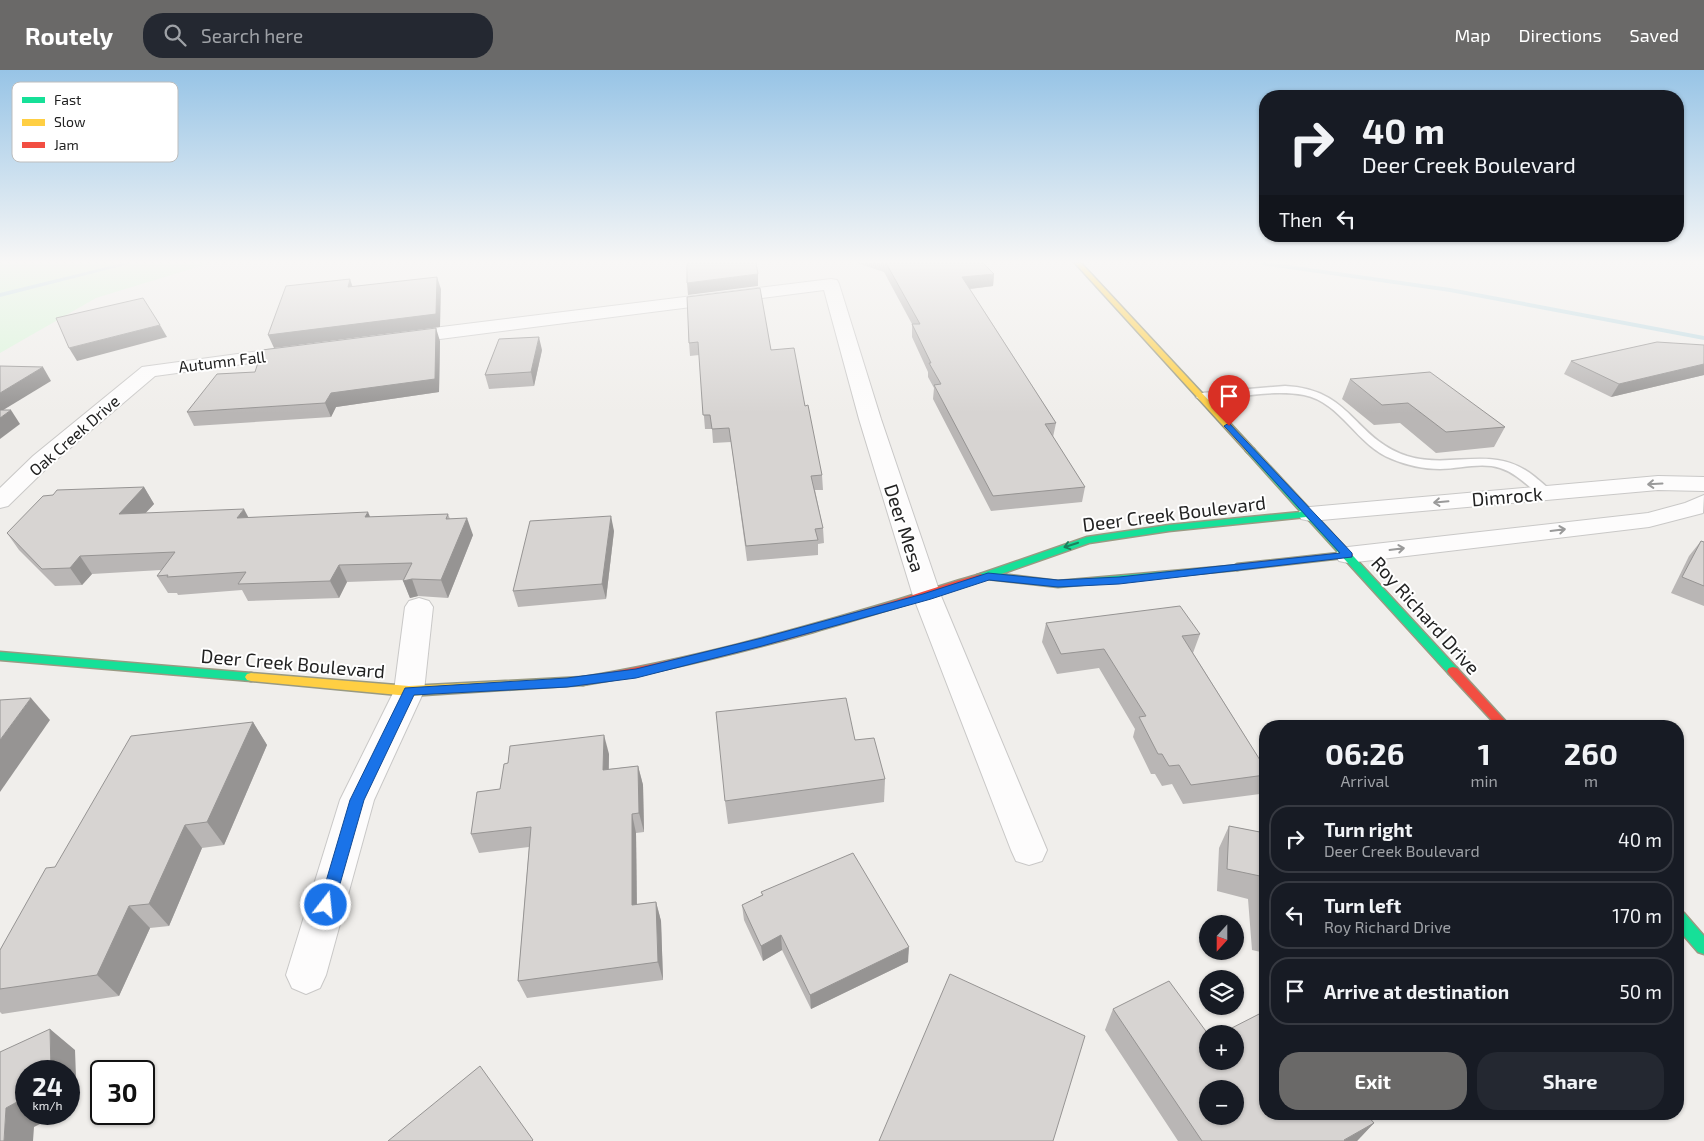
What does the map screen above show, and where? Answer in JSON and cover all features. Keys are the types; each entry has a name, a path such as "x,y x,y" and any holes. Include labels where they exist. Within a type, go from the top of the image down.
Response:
{"street":[{"name":"Deer Mesa","path":"383,340 599,313"},
{"name":"Deer Mesa","path":"839,313 870,419 927,596 1029,850"},
{"name":"Roy Richard Drive","path":"1124,313 1499,720"},
{"name":"Autumn Fall","path":"149,371 315,349"},
{"name":"Oak Creek Drive","path":"0,501 41,461 149,371"},
{"name":"Dimrock","path":"1310,514 1658,483 1704,484"},
{"name":"Dimrock","path":"1348,555 1649,520 1694,508 1704,502"},
{"name":"Deer Creek Boulevard","path":"0,656 409,691 567,683 636,673 726,652 927,596 1087,540 1169,528 1310,514"},
{"name":"Deer Creek Boulevard","path":"988,576 1058,584 1119,580 1348,555"},
{"path":"306,975 357,800 409,691 419,607"},
{"path":"1684,925 1704,947"}],"lane":[{"path":"1202,397 1293,390 1308,392 1325,398 1385,451 1436,465 1478,462 1499,464 1512,468 1545,493"}],"green space":[{"path":"0,313 70,313 0,353"}],"building":[{"path":"78,313 152,313 160,325 69,348 56,318"},
{"path":"276,313 436,313 436,314 268,335"},
{"path":"688,313 764,313 771,350 794,348 805,406 808,405 822,475 811,476 823,528 815,529 818,540 746,546 729,428 712,429 710,415 703,415 698,342 689,343"},
{"path":"914,313 985,313 1056,423 1045,424 1085,487 993,496 934,385 941,384 929,363 931,363 912,324 920,324"},
{"path":"436,328 435,379 331,393 325,403 187,412 217,374 255,372 262,350"},
{"path":"539,337 531,372 485,375 499,339"},
{"path":"1657,342 1704,345 1704,364 1619,384 1571,361"},
{"path":"0,366 43,367 0,393"},
{"path":"1430,372 1505,427 1446,432 1408,403 1382,405 1350,379"},
{"path":"0,410 11,410 0,418"},
{"path":"144,487 119,514 244,509 237,518 368,512 365,517 448,514 446,519 467,518 441,580 412,579 403,581 412,563 339,565 330,581 238,584 246,572 157,576 175,552 80,556 70,568 42,569 7,533 43,496 53,495 57,490"},
{"path":"611,516 602,584 513,591 530,521"},
{"path":"1701,541 1704,542 1704,586 1682,577"},
{"path":"1180,606 1200,634 1182,636 1259,758 1259,776 1191,785 1179,765 1169,766 1162,754 1158,754 1139,717 1146,716 1104,649 1061,654 1046,623"},
{"path":"31,698 0,740 0,700"},
{"path":"846,698 855,740 874,738 885,779 725,801 716,712"},
{"path":"253,722 207,822 185,825 149,904 129,906 97,975 0,989 0,950 46,868 55,867 131,736"},
{"path":"604,735 603,770 638,766 639,813 632,814 632,905 656,902 658,962 518,981 531,827 471,834 477,792 500,789 504,764 508,763 510,746"},
{"path":"1229,826 1259,832 1259,876 1227,869"},
{"path":"853,853 909,947 810,995 781,935 761,946 742,905 763,895 761,892"},
{"path":"950,974 1085,1036 1053,1141 879,1141"},
{"path":"1169,981 1201,1025 1199,1025 1199,1070 1244,1070 1244,1025 1238,1025 1259,1014 1259,1120 1371,1120 1374,1123 1345,1141 1202,1141 1113,1009"},
{"path":"50,1029 51,1060 15,1060 15,1103 6,1108 4,1141 0,1141 0,1052"},
{"path":"480,1066 532,1141 388,1141"}],"waterway":[{"path":"1572,313 1704,338"}],"traffic: fast":[{"path":"1251,451 1453,671"},
{"path":"981,577 1087,540 1169,528 1310,514"},
{"path":"990,576 1058,584 1237,567"},
{"path":"0,656 251,677"},
{"path":"1684,925 1704,947"}],"traffic: slow":[{"path":"1124,313 1251,451"},
{"path":"251,677 409,691 583,681"}],"traffic: jam":[{"path":"1237,567 1348,555"},
{"path":"583,681 640,671 725,652 874,611 981,577"},
{"path":"1453,671 1498,720"}],"route":[{"path":"326,905 357,800 409,691 567,683 636,673 726,652 927,596 988,576 1058,584 1119,580 1348,555 1229,426"}]}
